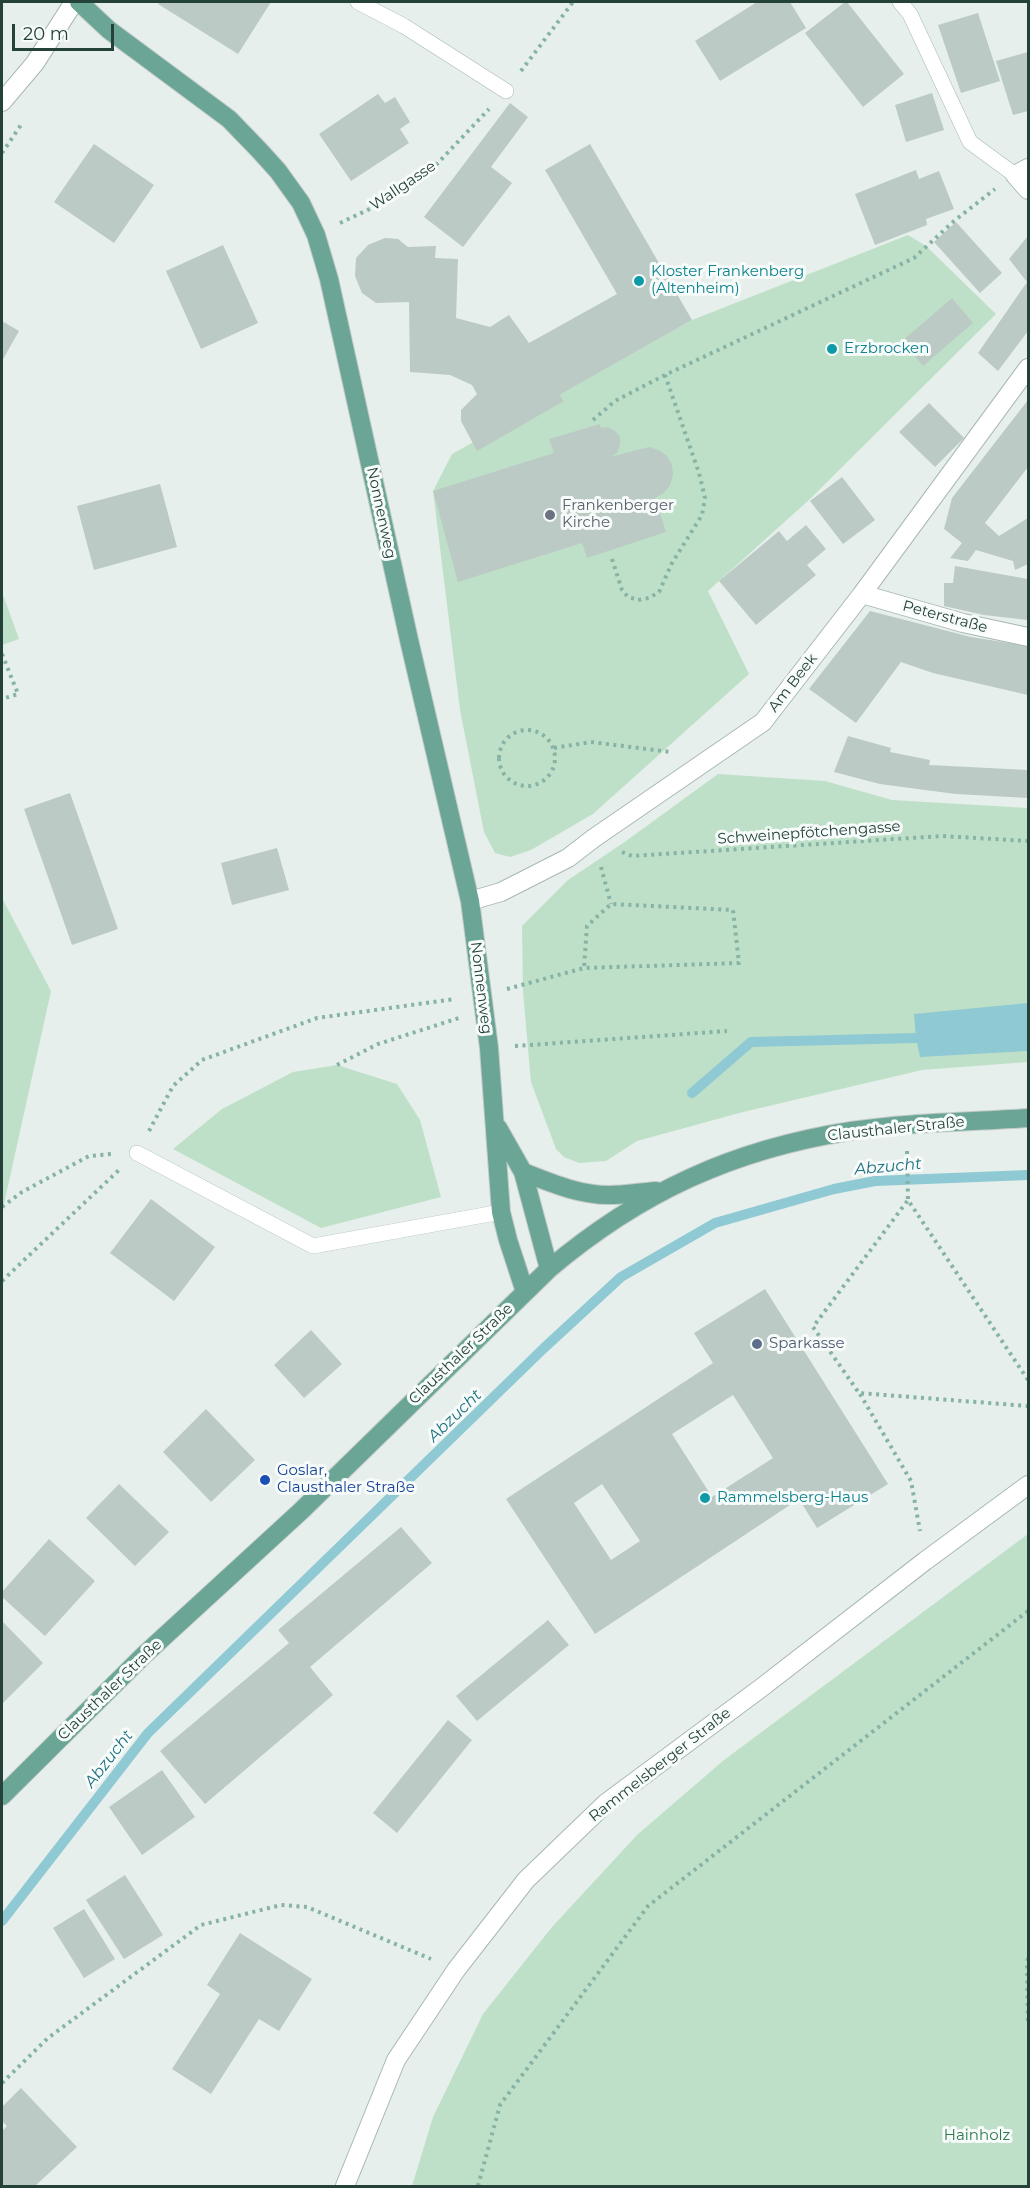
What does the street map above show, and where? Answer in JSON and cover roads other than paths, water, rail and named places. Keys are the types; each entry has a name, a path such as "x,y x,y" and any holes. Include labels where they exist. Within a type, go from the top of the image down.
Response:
{"main road":[{"name":"Nonnenweg","path":"76,2 109,30 229,119 278,171 301,203 316,235 329,279 470,901 489,1048 501,1212 525,1292"},
{"name":"Clausthaler Straße","path":"2,1796 144,1655 301,1511 549,1269 586,1238 661,1190 711,1168 800,1141 852,1131 1029,1118"},
{"name":"Nonnenweg","path":"495,1124 523,1172 549,1269"},
{"path":"523,1172 547,1182 588,1193 610,1195 661,1190"}],"street":[{"path":"2,102 35,63 76,2"},
{"path":"1022,171 1029,190"},
{"name":"Am Beek","path":"470,901 501,892 568,858 763,722 862,594 1029,368"},
{"name":"Peterstraße","path":"862,594 963,624 1029,637"},
{"name":"Rammelsberger Straße","path":"345,2187 396,2060 456,1970 526,1880 606,1803 1029,1485"}],"lane":[{"path":"358,2 404,26 506,91"},
{"path":"900,2 910,14 970,142 1022,171"},
{"path":"137,1153 313,1246 501,1212"}],"water":[{"path":"1028,1003 1028,1051 920,1057 914,1014"}],"waterway":[{"path":"692,1093 751,1042 916,1038"},
{"name":"Abzucht","path":"2,1921 148,1733 544,1348 621,1277 715,1223 834,1189 875,1181 1028,1175"}],"place":[{"name":"Kloster Frankenberg (Altenheim)","path":"639,281"},
{"name":"Erzbrocken","path":"832,349"},
{"name":"Frankenberger Kirche","path":"550,515"},
{"name":"Sparkasse","path":"757,1344"},
{"name":"Goslar, Clausthaler Straße","path":"265,1480"},
{"name":"Rammelsberg-Haus","path":"705,1498"}],"park label":[{"name":"Hainholz","path":"977,2136"}]}
